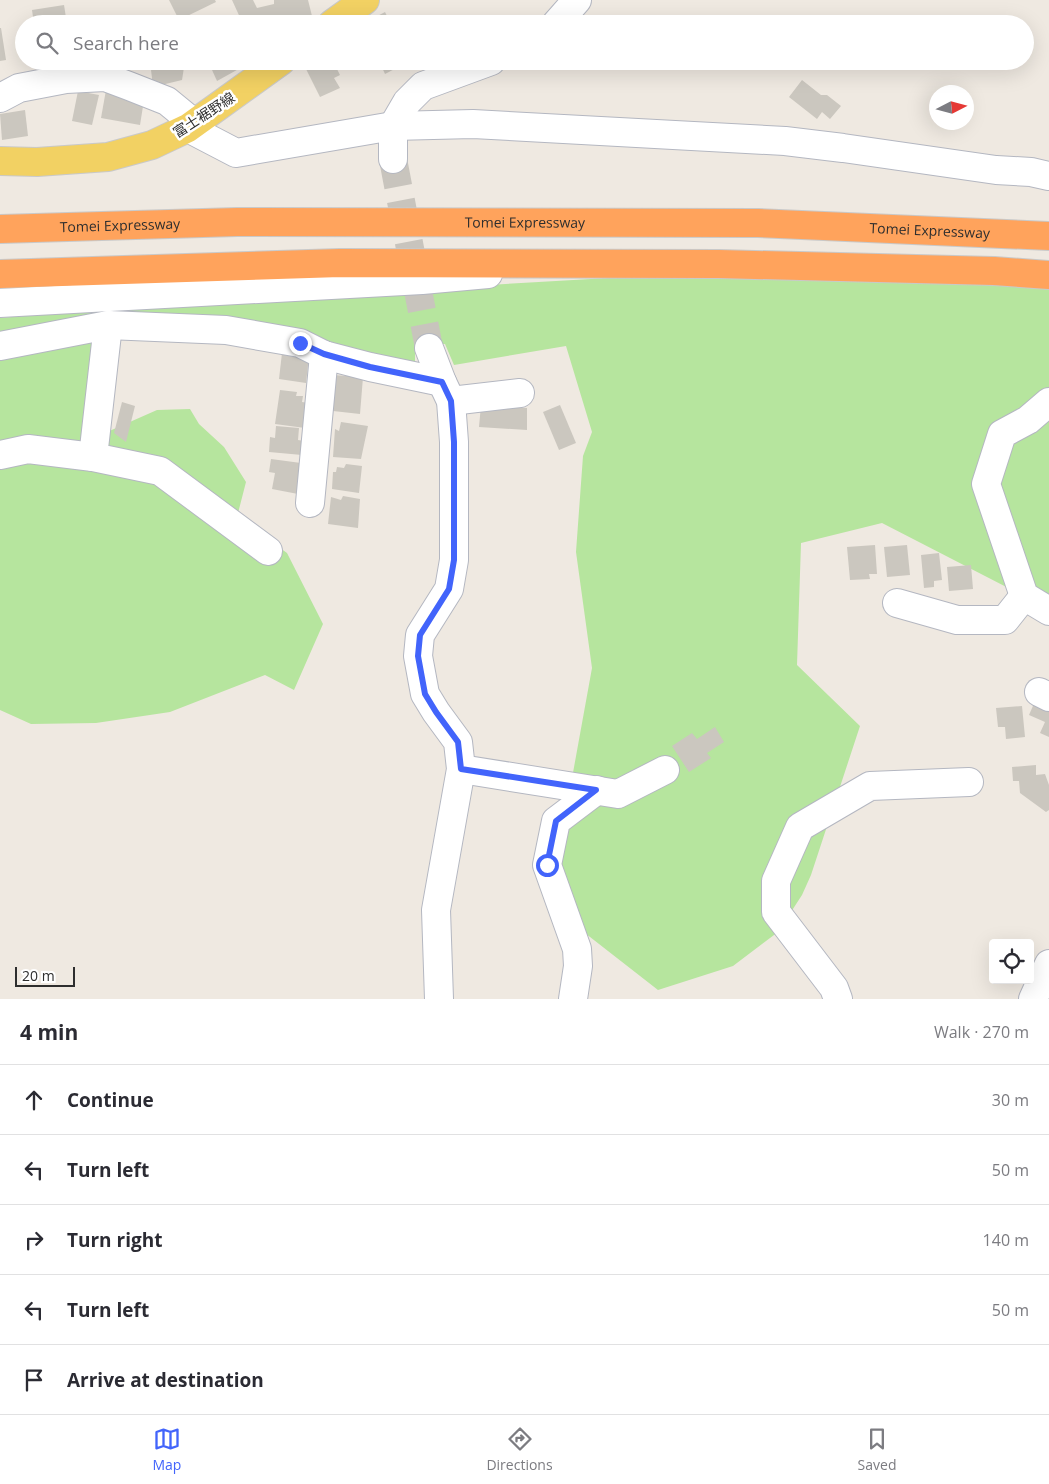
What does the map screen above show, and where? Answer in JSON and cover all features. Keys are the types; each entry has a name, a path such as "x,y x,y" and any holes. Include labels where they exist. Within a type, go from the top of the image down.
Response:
{"highway":[{"name":"Tomei Expressway","path":"0,229 237,222 748,223 1049,236"},
{"path":"0,274 340,264 719,264 994,271 1049,275"}],"main road":[{"path":"344,15 365,0"},
{"name":"富士裾野線","path":"0,161 37,162 108,157 152,145 191,126 269,70"}],"street":[{"path":"564,15 577,0"},
{"path":"393,159 393,126 407,102 423,86 467,70"},
{"path":"0,98 18,88 66,79 104,77 167,101 191,126 236,153 393,126 473,124 785,141 996,170 1032,172 1049,176"},
{"path":"0,303 422,280 594,264"},
{"path":"0,346 108,325 226,330 300,343 324,354 446,391 520,393"},
{"path":"93,457 108,325"},
{"path":"429,348 446,391 454,442 454,560 449,589 420,635 418,656 425,694 458,742 461,769 436,910 439,999"},
{"path":"310,503 324,354"},
{"path":"1045,410 1002,434 986,484 1024,596 1049,611"},
{"path":"0,455 28,449 93,457 160,471 268,551"},
{"path":"897,603 957,620 1005,620 1024,596"},
{"path":"461,769 618,794 665,770"},
{"path":"838,999 834,988 776,912 776,881 800,827 870,786 969,782"},
{"path":"573,999 578,966 577,949 547,865 556,821 596,790"},
{"path":"1033,999 1049,964"}],"green space":[{"path":"643,276 1049,284 1049,596 1024,596 882,523 801,543 797,665 860,726 811,875 802,895 778,932 733,966 658,990 549,905 592,668 576,552 583,456 592,432 566,346 454,365 445,344 415,344 415,363 111,320 89,440 157,410 190,409 199,424 224,447 246,482 237,517 287,553 323,624 294,690 265,675 170,712 96,723 31,724 0,710 0,318 161,304"}],"building":[{"path":"169,0 215,0 216,2 189,15 176,15"},
{"path":"232,0 253,0 257,8 274,4 274,0 308,0 312,15 239,15"},
{"path":"64,5 66,15 33,15 32,10"},
{"path":"0,28 6,60 0,61"},
{"path":"151,70 184,70 182,80 153,87"},
{"path":"212,70 237,70 217,81"},
{"path":"306,70 338,70 340,75 334,78 340,88 320,97"},
{"path":"383,70 393,70 385,74"},
{"path":"802,80 821,95 827,95 841,106 830,119 822,112 817,119 789,97"},
{"path":"106,90 144,100 140,125 101,118"},
{"path":"78,91 99,95 92,125 72,121"},
{"path":"25,110 28,136 2,140 0,114"},
{"path":"282,353 309,356 306,383 279,379"},
{"path":"332,375 363,377 360,414 333,411"},
{"path":"280,390 297,392 296,396 303,396 302,402 309,403 305,428 275,424"},
{"path":"122,402 135,406 126,442 114,433"},
{"path":"481,405 527,408 527,430 479,427"},
{"path":"560,405 576,443 559,450 543,412"},
{"path":"341,422 368,426 361,459 333,457 335,429 339,431"},
{"path":"276,426 299,428 298,440 304,441 302,455 269,452 270,437 275,438"},
{"path":"271,459 301,463 298,494 272,489 275,473 269,472"},
{"path":"346,464 362,466 359,493 332,489 333,472 336,472 337,467 344,468"},
{"path":"343,496 360,499 358,528 328,524 331,497 341,500"},
{"path":"875,545 877,574 869,574 870,579 850,580 847,547"},
{"path":"907,545 910,575 887,577 884,547"},
{"path":"939,553 942,580 934,581 934,587 924,588 921,555"},
{"path":"971,565 973,589 949,591 947,567"},
{"path":"1036,699 1049,705 1049,737 1040,733 1045,722 1029,715"},
{"path":"1022,706 1025,737 1006,739 1005,727 998,727 996,708"},
{"path":"715,727 724,742 707,753 711,758 689,772 672,746 692,733 697,739"},
{"path":"1036,765 1036,775 1045,774 1049,785 1049,810 1046,812 1020,793 1019,781 1013,781 1012,767"}],"tunnel":[{"path":"393,159 429,348"}],"route":[{"path":"300,343 324,354 370,367 442,382 451,401 454,442 454,560 449,589 420,635 418,656 425,694 458,742 461,769 596,790 556,821 547,865"}]}
